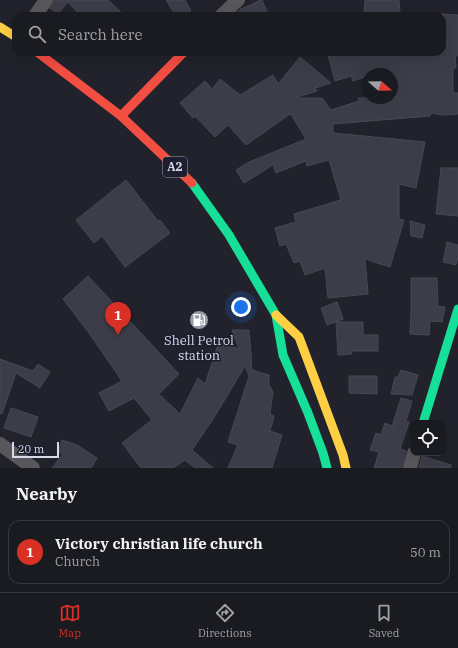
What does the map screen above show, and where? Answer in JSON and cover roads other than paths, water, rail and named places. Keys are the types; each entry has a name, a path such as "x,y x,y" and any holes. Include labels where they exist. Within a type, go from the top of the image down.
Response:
{"main road":[{"path":"0,26 12,34"},
{"name":"A2","path":"42,56 121,116 191,182 229,235 276,315 299,337 338,441 346,468"},
{"path":"121,116 180,56"},
{"path":"424,420 458,309"},
{"name":"A2","path":"276,315 283,354 308,413 327,468"}],"street":[{"path":"38,12 46,0"},
{"path":"225,12 238,0"},
{"path":"0,444 33,468"},
{"path":"410,468 413,456"}],"place":[{"name":"Shell Petrol station","path":"199,320"},
{"name":"Victory christian life church","path":"118,335"}]}
